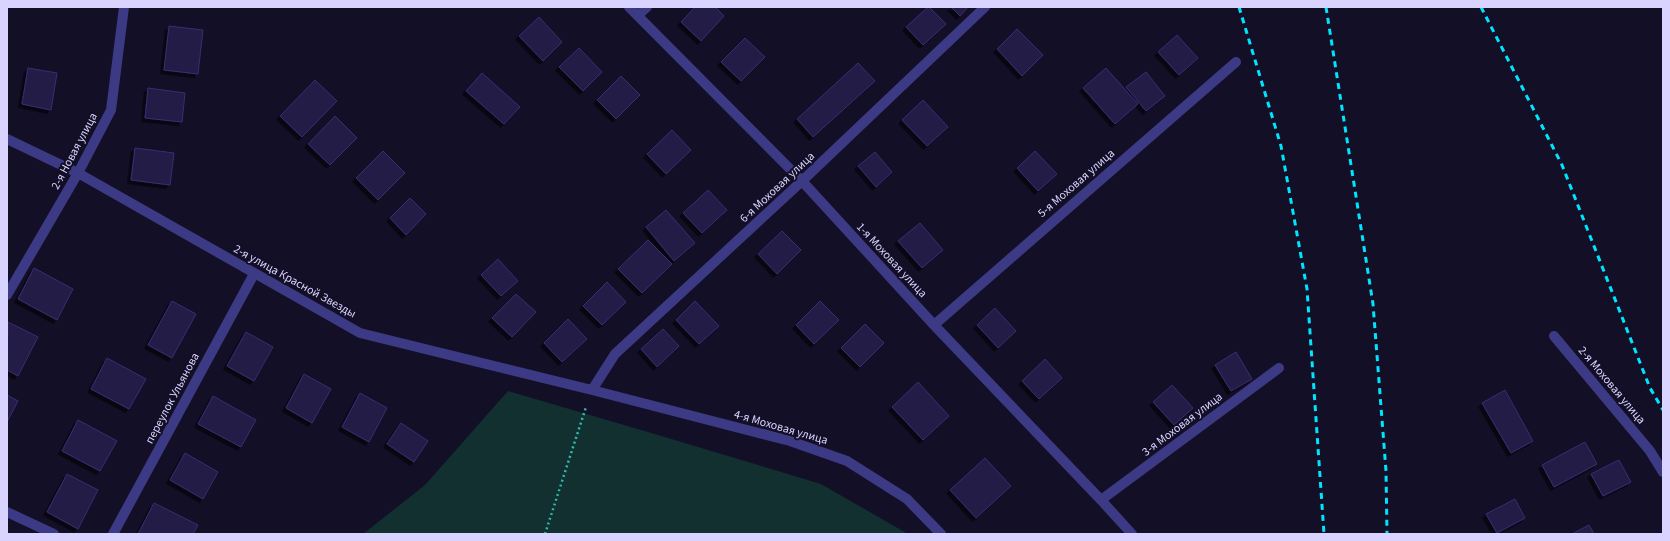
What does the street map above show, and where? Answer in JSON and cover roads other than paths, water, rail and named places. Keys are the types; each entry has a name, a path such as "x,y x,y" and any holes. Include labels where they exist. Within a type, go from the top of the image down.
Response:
{"street":[{"name":"2-я Новая улица","path":"7,295 78,173 111,110 124,7"},
{"name":"1-я Моховая улица","path":"629,7 638,14 802,182 934,325 1132,534"},
{"path":"638,14 647,7"},
{"name":"6-я Моховая улица","path":"592,390 615,354 802,182 985,7"},
{"name":"5-я Моховая улица","path":"934,325 1236,62"},
{"name":"2-я улица Красной Звезды","path":"7,139 78,173 360,333 592,390"},
{"name":"переулок Ульянова","path":"113,534 254,274"},
{"name":"2-я Моховая улица","path":"1554,336 1650,451 1663,472"},
{"name":"3-я Моховая улица","path":"1101,500 1279,368"},
{"name":"4-я Моховая улица","path":"592,390 790,441 847,461 907,499 941,534"},
{"path":"7,512 54,534"}],"railway":[{"path":"1239,7 1281,146 1307,289 1324,534"},
{"path":"1326,7 1373,304 1386,471 1387,534"},
{"path":"1481,7 1562,165 1650,388 1663,410"}]}
